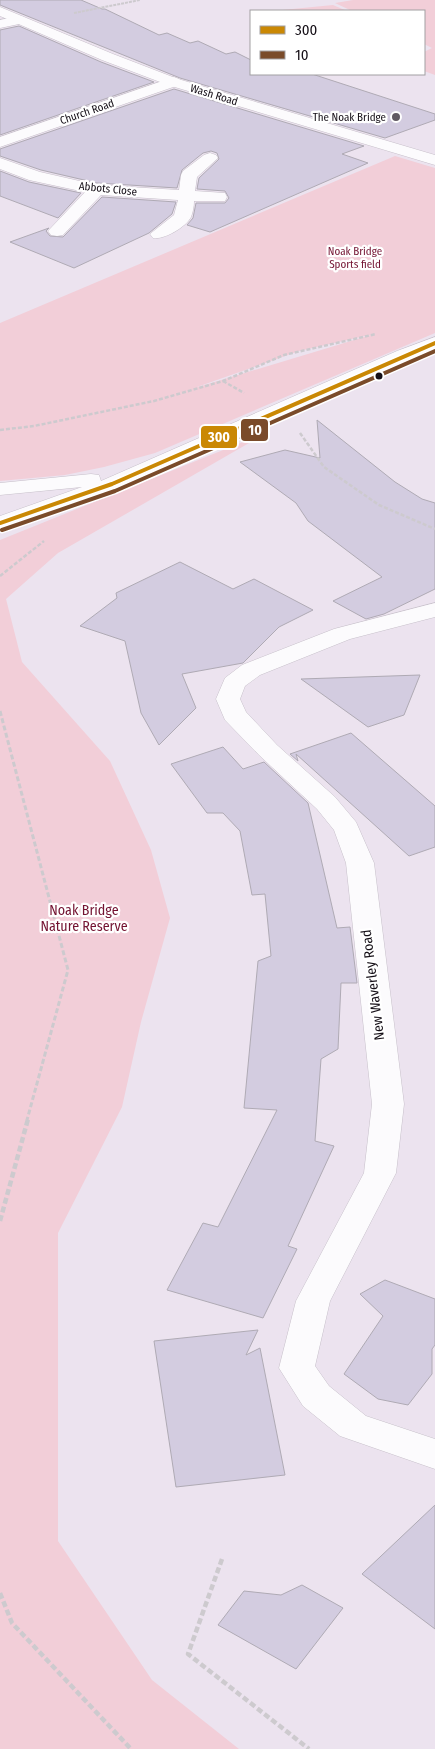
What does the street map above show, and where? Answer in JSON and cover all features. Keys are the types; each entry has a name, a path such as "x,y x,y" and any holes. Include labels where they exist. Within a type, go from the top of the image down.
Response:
{"street":[{"name":"Wash Road","path":"0,11 111,60 174,82 261,109 378,141 435,160"},
{"path":"0,24 23,21"},
{"name":"Church Road","path":"0,142 174,82"},
{"path":"159,234 182,218 189,175 210,158"},
{"name":"Abbots Close","path":"0,163 35,176 96,190 219,197"},
{"path":"57,231 96,190"},
{"path":"0,523 68,500 142,470 435,343"},
{"path":"0,489 73,483 142,470"},
{"name":"New Waverley Road","path":"435,610 342,634 251,670 234,683 228,699 234,715 268,750 326,803 347,828 360,863 388,1104 380,1173 313,1301 297,1368 316,1396 353,1426 435,1454"}],"path":[{"path":"23,21 140,0"},
{"path":"0,430 34,426 134,406 223,381 284,355 381,332"},
{"path":"223,381 245,394"},
{"path":"298,430 324,467 379,505 435,529"},
{"path":"0,711 68,970 0,1221"},
{"path":"222,1559 188,1654 309,1749"},
{"path":"0,1593 12,1623 131,1749"}],"green space":[{"path":"353,0 435,0 435,75 425,71 425,52 432,48 425,44 425,10 350,10 335,3"},
{"path":"333,5 345,10 282,10"},
{"name":"Noak Bridge Sports field","path":"395,156 435,168 435,333 155,453 65,475 0,481 0,323","holes":["374,334 197,387 299,351"]},
{"name":"Noak Bridge Nature Reserve","path":"270,431 58,553 6,599 22,662 110,761 151,850 170,918 141,1022 122,1107 58,1233 58,1541 152,1680 239,1749 0,1749 0,540"}],"building":[{"path":"0,0 81,0 105,9 159,35 167,33 190,43 198,41 226,54 235,52 250,60 250,75 315,75 435,114 435,120 385,138 180,78 0,5"},
{"path":"19,26 101,62 154,82 0,135 0,30"},
{"path":"174,89 364,146 342,154 368,163 210,232 187,225 193,218 196,203 225,203 229,198 225,191 197,189 199,178 219,159 217,153 211,151 203,153 182,170 177,188 97,183 41,170 0,156 0,149"},
{"path":"0,171 29,182 81,193 58,218 0,196"},
{"path":"102,197 176,202 172,214 149,233 74,268 10,242 49,228 46,231 50,236 63,237"},
{"path":"317,420 395,482 422,499 435,503 435,589 384,614 366,619 333,601 382,577 308,521 296,503 240,462 285,450 320,458"},
{"path":"180,562 233,589 254,579 313,610 279,627 243,663 182,674 196,708 159,745 141,713 125,641 80,626 117,598 116,593"},
{"path":"420,675 404,715 368,727 301,679"},
{"path":"351,733 435,806 435,847 409,856 296,754 298,761 290,754"},
{"path":"223,747 243,769 264,762 308,803 337,928 350,927 357,983 341,983 338,1049 321,1059 315,1141 334,1146 288,1246 297,1249 263,1318 167,1290 203,1223 218,1227 277,1110 244,1108 258,961 271,956 265,894 252,895 240,831 223,813 207,813 171,764"},
{"path":"385,1280 435,1299 435,1345 432,1349 432,1374 408,1405 378,1399 344,1374 383,1316 360,1294"},
{"path":"258,1330 246,1355 260,1348 285,1475 176,1487 154,1341"},
{"path":"435,1505 435,1629 362,1574"},
{"path":"302,1585 343,1608 296,1669 218,1625 244,1591 281,1595"}],"transit line":[{"name":"300","path":"0,523 112,484 435,343"},
{"name":"10","path":"2,530 115,491 435,351"}],"place":[{"name":"The Noak Bridge","path":"396,117"}]}
